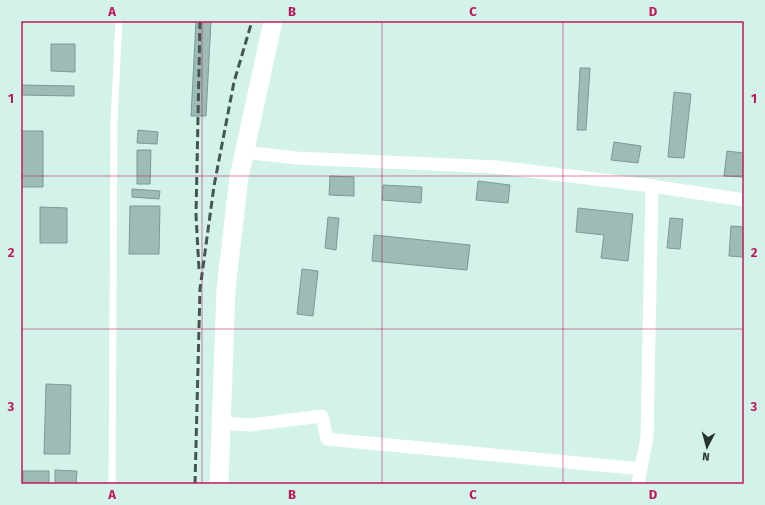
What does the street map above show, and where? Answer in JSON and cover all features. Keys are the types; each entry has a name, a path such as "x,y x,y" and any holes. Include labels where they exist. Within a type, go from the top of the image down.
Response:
{"street":[{"path":"219,484 226,289 239,177 273,21"},
{"path":"244,152 296,158 497,167 652,186 744,200"},
{"path":"638,484 647,437 652,186"},
{"path":"221,423 250,425 322,416 327,439 641,469"}],"lane":[{"path":"112,484 114,121 119,21"}],"building":[{"path":"196,21 211,21 206,116 191,116"},
{"path":"51,44 75,44 75,72 51,71"},
{"path":"580,68 590,68 586,130 577,130"},
{"path":"21,85 74,86 74,96 21,95"},
{"path":"674,92 691,94 684,158 668,157"},
{"path":"138,130 158,132 157,144 137,143"},
{"path":"21,131 43,131 43,187 21,187"},
{"path":"614,142 641,146 638,163 611,160"},
{"path":"137,150 151,150 150,184 137,184"},
{"path":"727,151 744,153 744,177 724,176"},
{"path":"330,176 354,177 354,196 329,195"},
{"path":"478,181 510,185 508,203 476,200"},
{"path":"383,185 422,187 421,203 382,200"},
{"path":"132,189 160,191 159,199 132,197"},
{"path":"130,206 160,206 159,254 129,254"},
{"path":"40,207 67,208 67,243 40,243"},
{"path":"578,208 633,214 628,261 601,258 604,235 576,232"},
{"path":"328,217 339,218 336,250 325,248"},
{"path":"670,218 683,219 680,249 667,248"},
{"path":"731,226 744,227 744,257 729,256"},
{"path":"374,235 470,245 467,270 372,261"},
{"path":"302,269 318,271 313,316 297,314"},
{"path":"46,384 71,385 70,454 44,454"},
{"path":"55,470 77,471 76,484 55,484"},
{"path":"23,471 49,471 49,484 23,484"}],"railway":[{"path":"199,269 196,215 200,21"},
{"path":"195,484 200,289 214,186 234,82 252,21"}]}
